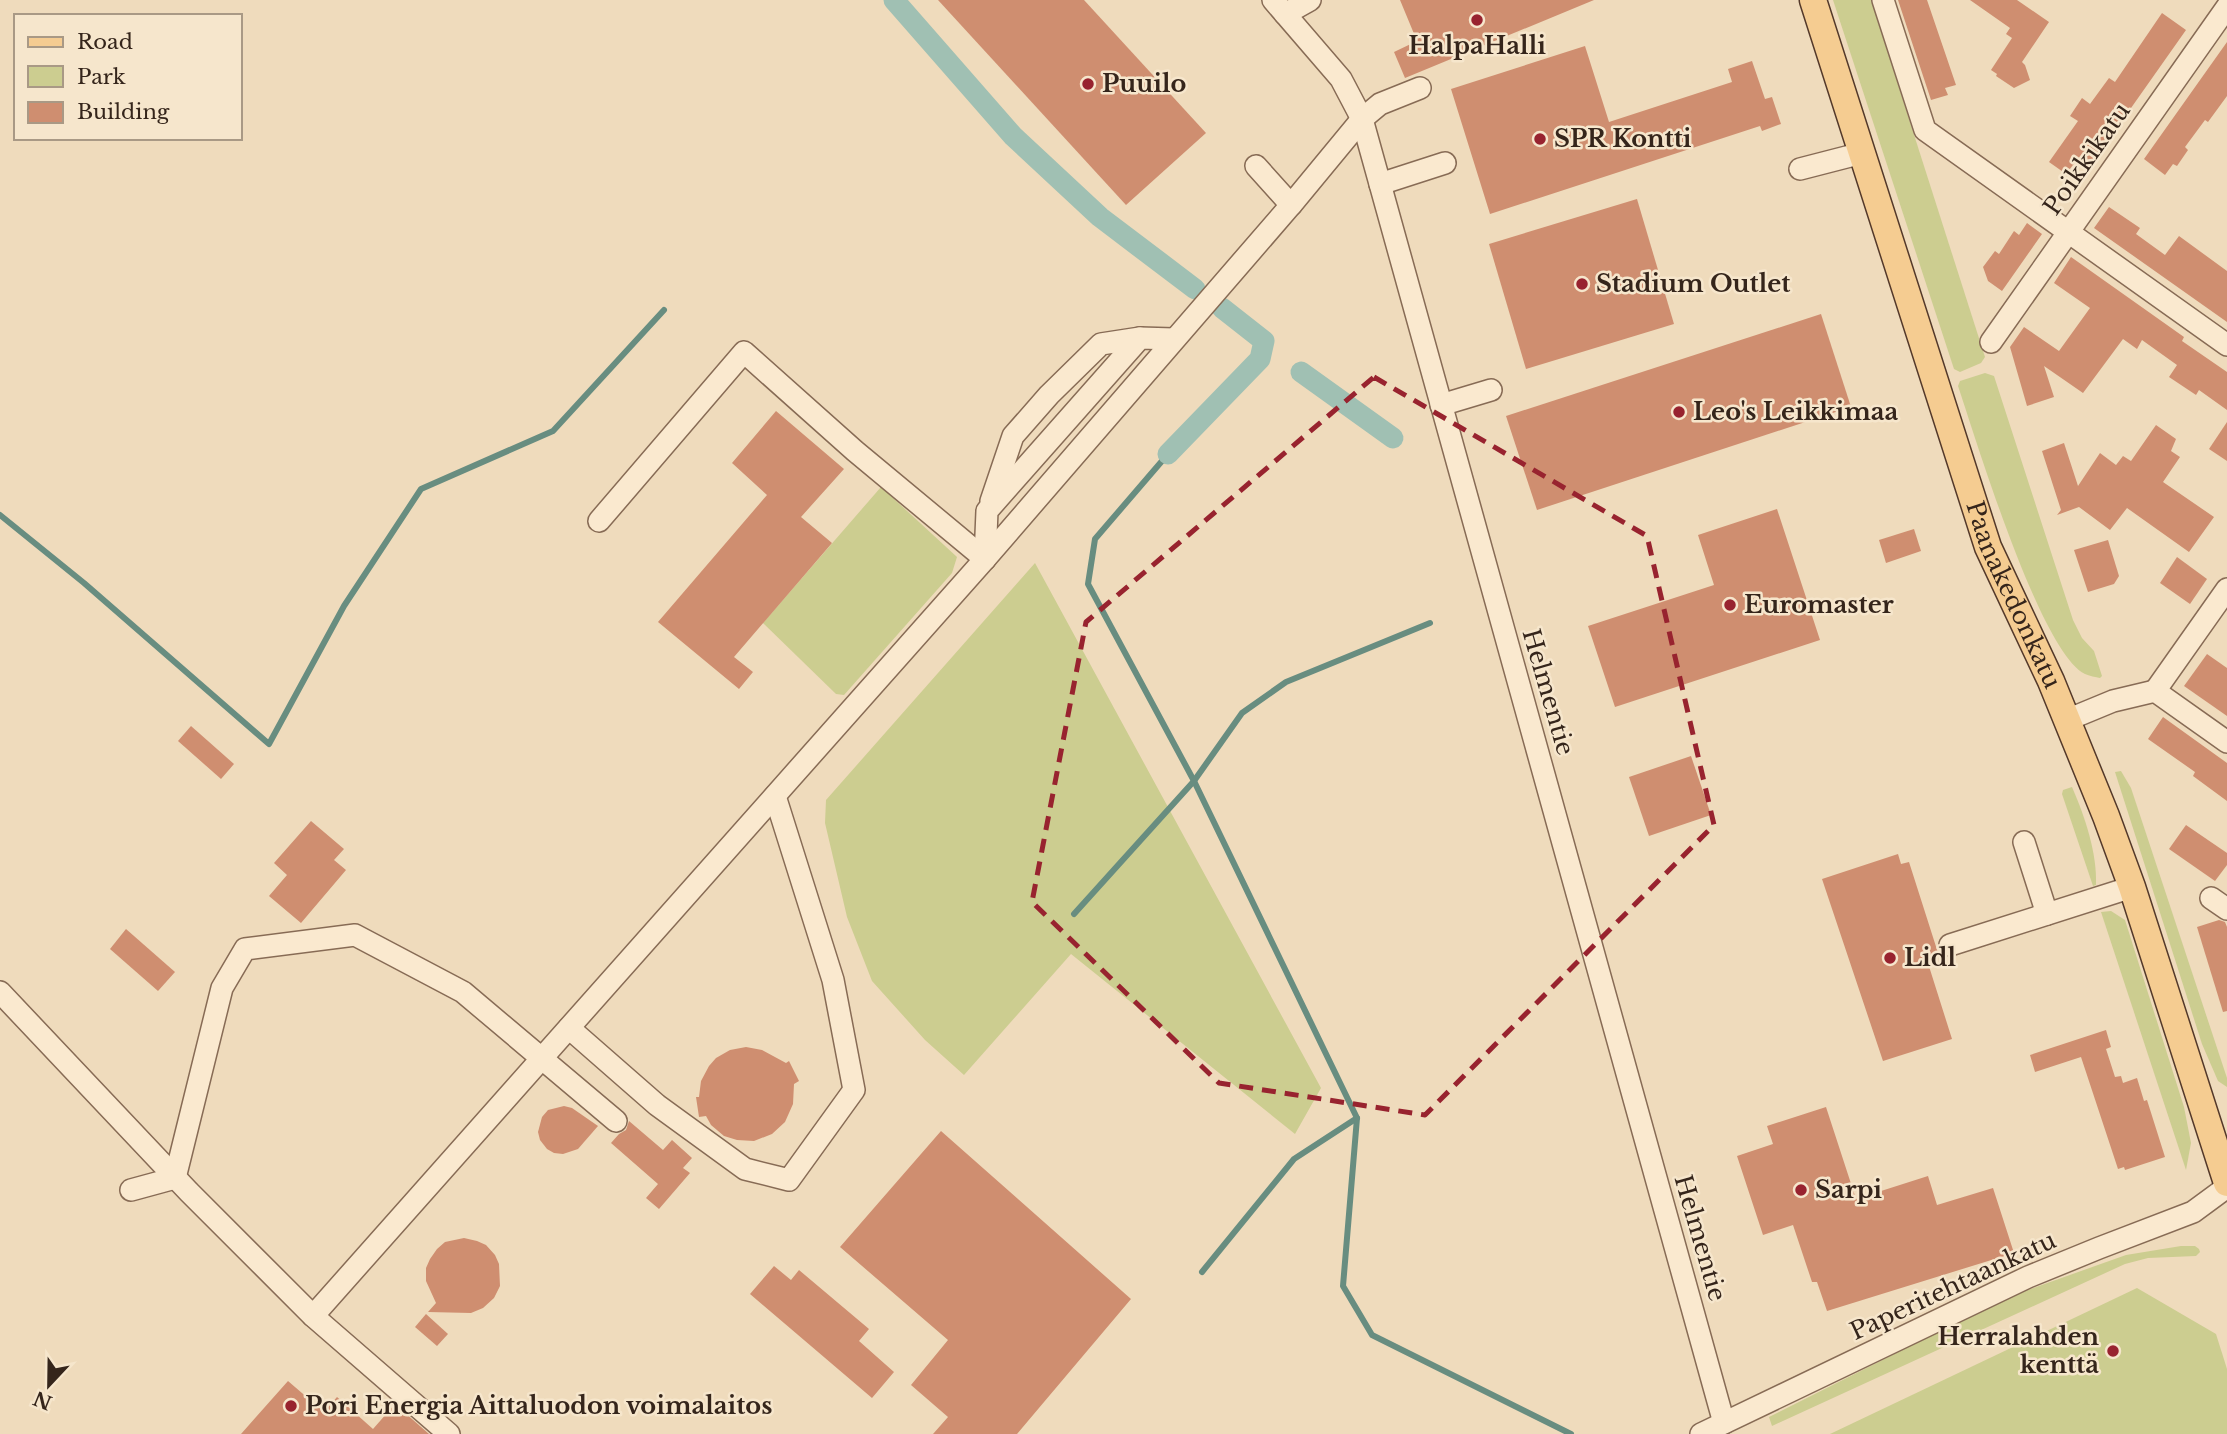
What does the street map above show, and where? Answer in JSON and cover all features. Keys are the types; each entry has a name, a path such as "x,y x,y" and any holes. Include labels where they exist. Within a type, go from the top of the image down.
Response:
{"main road":[{"name":"Paanakedonkatu","path":"1813,0 1988,547 2067,720 2132,887 2227,1185"}],"street":[{"path":"1279,7 1310,0"},
{"path":"1883,0 1925,130 2227,345"},
{"name":"Helmentie","path":"1279,7 1341,79 1362,119 1724,1423"},
{"name":"Poikkikatu","path":"1991,342 2227,7"},
{"path":"313,1316 985,559 1362,119 1380,104 1420,88"},
{"path":"1800,169 1862,153"},
{"path":"1380,184 1446,163"},
{"path":"1256,166 1291,205"},
{"path":"985,559 987,511 1013,436 1049,395 1101,344 1140,338 1174,339"},
{"path":"987,511 1140,338"},
{"path":"599,521 744,352 855,452 985,559"},
{"path":"1441,405 1491,390"},
{"path":"2067,720 2113,701 2155,691 2227,589"},
{"path":"2155,691 2227,742"},
{"path":"569,1028 657,1105 745,1169 789,1181 855,1090 833,980 775,796"},
{"path":"2024,842 2047,914"},
{"path":"1950,945 2132,887"},
{"path":"175,1178 222,988 244,949 355,935 463,992 616,1121"},
{"path":"0,992 175,1178 313,1316 449,1434"},
{"path":"131,1190 175,1178"},
{"name":"Paperitehtaankatu","path":"1701,1434 2028,1278 2193,1212 2227,1185"}],"highlighted area":[{"path":"1374,377 1647,536 1714,825 1425,1115 1219,1083 1032,902 1086,622"}],"green space":[{"path":"1833,0 1871,0 1985,357 1981,363 1960,372 1954,369"},
{"path":"1985,373 1994,376 2073,620 2082,638 2094,651 2102,676 2100,678 2085,674 2067,657 2049,627 2011,542 1958,386 1960,381"},
{"path":"881,487 957,557 952,573 844,695 836,694 763,623"},
{"path":"1035,563 1321,1088 1295,1134 1071,954 964,1075 925,1040 872,981 847,917 825,823 826,800"},
{"path":"2121,771 2131,788 2227,1078 2227,1087 2218,1081 2202,1044 2115,772"},
{"path":"2072,787 2086,822 2092,847 2096,873 2096,885 2093,886 2062,794 2063,790"},
{"path":"2111,911 2125,920 2184,1107 2191,1143 2186,1170 2101,912"},
{"path":"2195,1246 2200,1252 2196,1256 2148,1258 2125,1264 1772,1426 1769,1417 2008,1297 2126,1255"},
{"name":"Herralahden kenttä","path":"2137,1288 2216,1334 2227,1369 2227,1434 1830,1434"}],"building":[{"name":"Puuilo","path":"938,0 1084,0 1206,133 1126,205"},
{"name":"HalpaHalli","path":"1400,0 1594,0 1405,78 1394,52 1417,41"},
{"path":"1898,0 1927,0 1956,85 1945,88 1948,95 1931,100"},
{"path":"1970,0 2017,0 2049,22 2022,62 2030,80 2014,88 1991,70 2012,38 2006,34 2010,28"},
{"path":"2162,13 2186,30 2088,169 2076,161 2066,174 2049,162 2078,121 2070,116 2082,98 2090,104 2109,78 2115,82"},
{"path":"2227,42 2227,96 2185,147 2188,150 2177,166 2173,164 2165,175 2144,159"},
{"name":"SPR Kontti","path":"1585,46 1609,122 1732,82 1728,69 1752,61 1765,99 1772,97 1781,124 1762,131 1760,126 1490,214 1451,89"},
{"name":"Stadium Outlet","path":"1637,199 1674,324 1526,369 1489,244"},
{"path":"2109,207 2140,228 2136,234 2165,255 2179,236 2227,271 2227,322 2094,228"},
{"path":"2027,223 2042,234 2002,291 1988,281 1983,267 1995,251 1999,254 2014,231 2019,235"},
{"path":"2071,257 2184,337 2182,341 2227,372 2227,410 2199,390 2196,395 2169,377 2177,365 2142,340 2137,349 2123,339 2083,393 2044,366 2054,397 2027,406 2010,347 2024,327 2059,351 2090,308 2054,283"},
{"name":"Leo's Leikkimaa","path":"1821,314 1851,407 1537,510 1506,416"},
{"path":"776,411 844,469 801,517 832,543 734,657 753,672 739,689 658,622 767,495 732,463"},
{"path":"2227,422 2227,461 2209,449"},
{"path":"2156,425 2176,439 2171,451 2180,457 2163,482 2214,517 2189,552 2127,508 2110,530 2079,507 2057,515 2061,510 2042,451 2064,443 2078,486 2100,453 2116,465 2123,456 2131,461"},
{"name":"Euromaster","path":"1777,509 1820,640 1615,707 1588,626 1714,585 1698,535"},
{"path":"1914,529 1921,551 1886,563 1879,540"},
{"path":"2108,540 2119,576 2114,584 2088,592 2074,550"},
{"path":"2177,557 2207,579 2190,604 2160,583"},
{"path":"2207,654 2227,668 2227,716 2184,686"},
{"path":"2163,717 2227,763 2227,801 2193,776 2195,772 2148,739"},
{"path":"191,726 234,764 221,779 178,741"},
{"path":"1691,756 1711,815 1649,836 1629,777"},
{"path":"311,821 344,849 334,860 346,870 301,923 269,896 287,875 274,863"},
{"path":"2186,825 2227,853 2227,865 2215,881 2169,849"},
{"name":"Lidl","path":"1898,854 1901,864 1909,862 1939,956 1927,960 1952,1039 1883,1061 1822,879"},
{"path":"2219,920 2225,922 2227,927 2227,1011 2223,1012 2197,927"},
{"path":"126,929 175,972 158,991 110,949"},
{"path":"2106,1030 2111,1047 2106,1049 2115,1077 2121,1076 2123,1083 2137,1078 2165,1157 2125,1170 2124,1167 2118,1169 2081,1057 2035,1072 2030,1055"},
{"path":"746,1047 762,1050 786,1063 789,1061 799,1081 794,1084 793,1104 785,1122 772,1134 754,1141 724,1136 711,1125 706,1116 699,1117 696,1097 699,1097 701,1081 716,1058 730,1050"},
{"path":"564,1106 572,1108 598,1126 578,1149 563,1154 554,1153 540,1140 538,1132 542,1117 548,1110"},
{"path":"1826,1107 1856,1199 1928,1176 1937,1205 1993,1188 2014,1253 1827,1311 1817,1282 1812,1282 1793,1225 1763,1235 1737,1156 1773,1144 1767,1126"},
{"path":"629,1121 663,1150 672,1140 692,1158 683,1168 690,1173 659,1209 646,1198 658,1184 611,1143 626,1130"},
{"path":"941,1131 1131,1299 1017,1434 933,1434 948,1417 911,1385 948,1340 840,1247"},
{"path":"464,1238 486,1245 495,1255 499,1264 500,1286 494,1298 483,1308 471,1313 428,1312 436,1303 426,1281 426,1268 430,1259 445,1242"},
{"path":"774,1266 791,1280 799,1270 869,1329 859,1341 894,1372 872,1398 750,1294"},
{"path":"426,1314 448,1334 437,1346 415,1327"},
{"name":"Pori Energia Aittaluodon voimalaitos","path":"288,1381 324,1412 337,1397 373,1429 395,1404 429,1434 241,1434"}],"waterway":[{"path":"894,0 1013,136 1100,217 1195,289"},
{"path":"1168,454 1260,359 1264,341 1222,308"},
{"path":"0,515 84,583 269,744 344,606 421,489 553,431 664,310"},
{"path":"1301,372 1393,438"},
{"path":"1168,454 1095,539 1088,584 1194,781 1357,1118 1343,1286 1372,1335 1571,1434"},
{"path":"1074,914 1194,781 1242,713 1286,682 1430,623"},
{"path":"1202,1272 1294,1159 1357,1118"}],"place":[{"name":"HalpaHalli","path":"1477,20"},
{"name":"Puuilo","path":"1088,84"},
{"name":"SPR Kontti","path":"1540,139"},
{"name":"Stadium Outlet","path":"1582,284"},
{"name":"Leo's Leikkimaa","path":"1679,412"},
{"name":"Euromaster","path":"1730,605"},
{"name":"Lidl","path":"1890,958"},
{"name":"Sarpi","path":"1801,1190"},
{"name":"Herralahden kenttä","path":"2113,1351"},
{"name":"Pori Energia Aittaluodon voimalaitos","path":"291,1406"}]}
